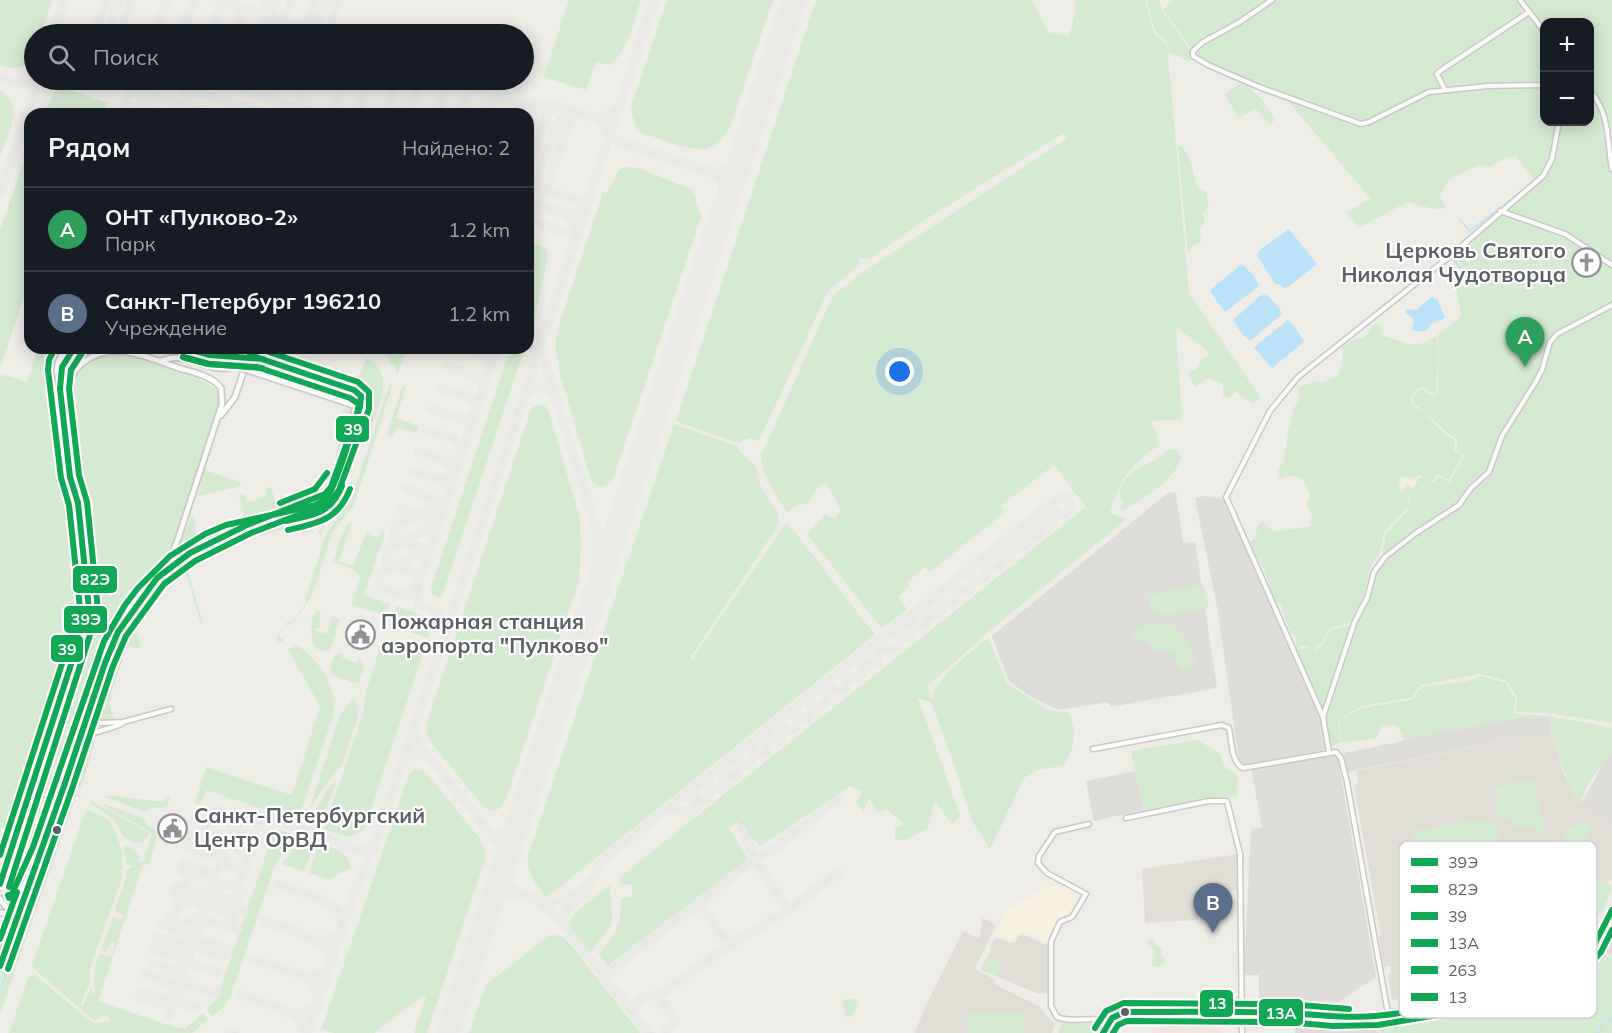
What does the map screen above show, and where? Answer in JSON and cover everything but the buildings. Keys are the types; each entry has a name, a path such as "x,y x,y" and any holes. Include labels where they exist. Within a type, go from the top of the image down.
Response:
{"street":[{"path":"1272,0 1238,23 1203,42 1193,51 1193,56 1259,87 1361,124 1423,94 1488,86 1540,85"},
{"path":"1520,0 1540,25"},
{"path":"1445,90 1437,75 1440,71 1529,12"},
{"path":"1594,96 1604,114 1612,169"},
{"path":"1329,752 1323,717 1226,497 1270,411 1298,377 1450,256 1534,183 1549,168 1558,126"},
{"path":"1500,211 1565,234 1612,265"},
{"path":"1323,717 1355,621 1367,598 1374,572 1385,557 1416,532 1459,505 1471,488 1489,471 1502,436 1542,370 1550,342 1557,334 1612,305"},
{"path":"62,354 57,364 70,477 78,503"},
{"path":"60,388 62,368 70,354"},
{"path":"0,884 88,615 89,599 78,503 69,382 73,373 88,358 101,354"},
{"path":"1,964 102,671 118,632 170,558 223,396 218,383 210,378 135,354"},
{"path":"206,354 221,356 223,362 356,406 360,414 358,437"},
{"path":"216,422 236,397 240,367 250,354"},
{"path":"210,355 259,358 354,390 365,397 369,404 335,501 322,513 255,529 248,528"},
{"path":"158,361 177,357 221,369 240,367"},
{"path":"157,578 196,549 248,528 254,523 300,506 328,491 362,397"},
{"path":"102,671 93,711 94,718 102,724 123,722 171,709"},
{"path":"69,767 85,738 123,722"},
{"path":"1093,749 1226,726 1229,728 1237,765 1243,768 1336,752 1341,758 1347,782 1388,1014"},
{"path":"1126,818 1209,801 1227,801 1240,854 1242,1033"},
{"path":"1089,824 1055,832 1039,856 1038,863 1047,873 1086,894 1072,917 1060,922 1051,942 1053,1011 1063,1020 1098,1019 1108,1022"},
{"path":"0,899 6,907 11,908 17,904 42,850"},
{"path":"1597,939 1612,910"},
{"path":"0,913 8,913 12,922 3,948 1,964"},
{"path":"1102,1033 1108,1022 1119,1013 1131,1012 1301,1013 1340,1017 1399,1012"}],"shaded area":[{"path":"1169,492 1176,493 1183,543 1195,542 1217,688 1110,707 1108,702 1060,710 1033,698 1009,681 992,636"},
{"path":"1203,496 1224,499 1322,719 1326,750 1240,767 1218,612 1195,498"},
{"path":"1549,717 1551,731 1347,772 1343,753 1518,718"},
{"path":"1551,731 1562,769 1578,803 1612,823 1612,879 1597,893 1597,841 1399,841 1399,999 1392,1000 1388,974 1391,973 1390,966 1384,967 1379,937 1381,936 1354,786 1358,784 1356,771"},
{"path":"1337,753 1376,977 1331,1007 1259,1006 1259,975 1244,975 1251,829 1262,827 1251,768"},
{"path":"1612,755 1612,823 1581,805 1604,762"},
{"path":"1135,771 1144,810 1094,821 1086,781"},
{"path":"1238,854 1239,889 1237,891 1209,891 1208,888 1197,888 1198,920 1145,923 1142,869"},
{"path":"1064,884 1078,892 1078,900 1068,918 1060,917 1051,937 1045,942 1021,930 1014,940 1009,940 996,933 1010,907 1044,887"},
{"path":"982,918 996,925 975,969 996,980 994,984 1038,1006 1055,1025 1052,1033 915,1033 925,1007 963,931 980,939"},
{"path":"1612,923 1612,956 1599,950"},
{"path":"1021,934 1048,945 1048,994 1036,993 982,970 981,967 991,951 994,939 998,938 1009,943 1015,942"},
{"path":"1361,1020 1380,1033 1295,1033 1295,1021 1320,1024 1321,1027 1324,1024"},
{"path":"1166,1021 1187,1023 1185,1029 1189,1031 1193,1025 1223,1028 1221,1033 1152,1033 1155,1026 1165,1025"}],"green space":[{"path":"0,0 52,0 44,24 24,24 24,66 10,68 0,65"},
{"path":"569,0 641,0 630,35 621,52 610,65 596,62 586,90 544,77"},
{"path":"667,0 773,0 729,129 721,140 702,149 680,146 645,134 637,129 630,110"},
{"path":"816,0 1032,0 1048,32 1069,36 1076,10 1074,0 1145,0 1154,34 1167,44 1189,293 1261,398 1253,404 1236,392 1228,398 1223,396 1223,384 1209,378 1194,387 1188,372 1197,369 1200,360 1209,355 1206,349 1176,327 1182,419 1151,421 1157,433 1158,446 1139,460 1126,474 1110,513 1127,519 1007,616 927,686 931,700 934,691 947,674 988,638 1007,684 1049,711 1069,712 1074,727 1074,739 1064,765 1035,771 1024,778 990,849 972,821 931,702 918,698 960,815 952,824 935,801 928,829 905,840 895,840 895,828 904,824 887,809 877,812 869,797 864,812 856,803 863,792 850,786 760,846 737,822 729,828 748,859 607,966 599,955 610,941 619,923 621,898 632,897 633,885 620,884 620,877 1086,507 1054,465 1001,506 1005,512 930,572 925,567 906,583 910,586 898,597 907,609 882,629 807,534 826,514 835,519 841,510 826,482 819,486 808,503 794,506 788,513 767,479 761,456 833,295 866,270 1066,139 1064,133 920,223 870,259 859,257 860,265 828,291 759,441 749,438 738,443 676,421"},
{"path":"1146,0 1159,0 1162,10 1191,51 1189,62 1169,52 1166,40 1156,33"},
{"path":"1174,0 1612,0 1612,723 1549,713 1516,712 1517,697 1507,681 1481,674 1420,685 1413,697 1363,706 1338,720 1340,742 1331,746 1323,711 1297,650 1309,648 1316,650 1323,644 1330,630 1351,625 1365,596 1372,572 1382,556 1386,534 1408,510 1410,502 1406,495 1409,502 1408,507 1384,532 1379,556 1372,564 1363,596 1350,623 1329,629 1323,641 1314,649 1303,646 1296,648 1296,635 1291,635 1280,602 1275,603 1265,572 1252,548 1251,541 1254,540 1262,521 1274,532 1310,526 1312,515 1307,505 1310,495 1302,477 1287,476 1278,479 1278,468 1284,462 1288,432 1294,408 1299,399 1299,387 1337,377 1342,363 1343,346 1365,337 1374,324 1380,324 1383,336 1413,345 1437,336 1436,391 1434,394 1422,387 1414,393 1411,402 1417,409 1421,409 1444,434 1455,440 1454,451 1463,455 1449,480 1438,474 1434,480 1420,475 1410,478 1400,476 1399,490 1405,495 1403,492 1407,485 1413,488 1420,477 1434,482 1439,477 1450,482 1465,455 1456,451 1458,439 1446,431 1425,412 1419,407 1413,403 1413,397 1421,389 1433,396 1438,392 1439,349 1438,335 1461,316 1456,287 1466,276 1451,260 1537,184 1516,156 1507,157 1489,167 1480,165 1451,179 1440,198 1446,208 1434,209 1407,202 1359,228 1346,212 1371,199 1281,93 1240,77 1196,55 1163,9"},
{"path":"1241,83 1256,94 1275,118 1271,125 1256,109 1238,118 1225,94"},
{"path":"0,90 8,96 13,112 10,130 0,157"},
{"path":"60,90 70,90 107,103 105,108 47,108 54,93"},
{"path":"1178,146 1182,146 1191,162 1197,187 1206,192 1209,207 1202,214 1205,220 1200,229 1201,243 1193,245 1188,253"},
{"path":"24,161 24,298 0,369 0,230"},
{"path":"627,167 638,168 693,190 701,217 613,479 605,486 599,486 591,480 560,373 555,345 560,322 603,193 606,194 619,170"},
{"path":"534,243 546,249 548,256 534,321"},
{"path":"36,354 59,354 54,363 54,378 86,606 16,824 8,829 69,640 64,642 5,826 0,830 0,377 1,374 27,382"},
{"path":"73,354 89,354 75,365 65,382 72,474 64,390 64,372"},
{"path":"181,354 221,354 231,366 216,366 190,355"},
{"path":"385,354 405,354 398,373"},
{"path":"511,354 522,354 442,597 435,597 431,588 507,358"},
{"path":"114,355 153,363 201,380 218,392 218,405 179,530 162,562 117,624 103,651 34,860 17,900 8,905 3,897 30,800 91,615 73,387 79,373 90,362"},
{"path":"366,358 376,365 383,384 382,396 365,441 355,429 363,404 356,388 362,379 359,378"},
{"path":"390,383 393,384 353,507 333,531 312,596 293,623 284,627 287,622 292,622 306,603 305,600 327,532 350,502"},
{"path":"403,385 406,386 396,418 419,426 417,433 397,427 393,437 387,435"},
{"path":"539,404 545,406 549,412 579,515 581,543 579,580 506,799 501,807 494,811 484,807 433,745 427,735 426,726 530,412 533,406"},
{"path":"345,406 351,408 351,412 326,490 279,510 277,504 288,501 288,499 293,497 294,500 326,489 322,473 333,467 347,416 343,411"},
{"path":"674,424 737,446 740,452 755,465 760,485 778,513 779,524 690,658 694,661 696,658 694,656 787,522 875,635 546,898 530,873 528,856"},
{"path":"352,434 355,438 336,496 328,497 335,485"},
{"path":"1169,449 1176,450 1181,456 1173,473 1149,494 1123,511 1120,509 1123,503 1120,495 1123,482"},
{"path":"204,470 241,482 239,487 198,496"},
{"path":"271,487 277,509 246,521 239,495 245,494 247,502 266,497 265,489"},
{"path":"193,513 198,540 168,565 185,532"},
{"path":"329,517 320,536 318,531 322,528 320,523 314,525 315,529 301,534 299,525"},
{"path":"296,522 297,525 202,552 240,536"},
{"path":"348,523 352,523 339,561 353,566 366,533 377,537 380,536 381,531 385,532 364,595 390,604 385,618 382,614 352,605 360,576 352,569 333,562"},
{"path":"210,561 187,568 203,623 201,625 185,569 179,570 135,624 141,646 136,648 127,646 111,694 112,700 109,701 114,720 100,721 97,719 95,709 111,656 128,625 177,567 179,569 197,562"},
{"path":"1196,585 1204,587 1209,608 1167,615 1151,613 1149,597"},
{"path":"396,606 417,613 429,622 432,627 428,638 390,625"},
{"path":"318,610 321,612 319,620 321,621 318,629 315,628 315,630 326,634 333,616 340,620 330,650 326,652 315,648 312,638 313,618"},
{"path":"1168,622 1183,635 1191,648 1193,668 1180,669 1173,652 1154,651 1146,642 1134,640 1133,635 1137,633 1136,630 1147,623 1157,625"},
{"path":"278,635 284,640 279,643 276,639"},
{"path":"385,642 423,654 365,828 356,835 340,835 324,829 363,715 366,691 381,645"},
{"path":"295,644 312,658 326,676 331,686 334,708 299,818 296,820 206,790 200,805 195,804 206,767 292,795 320,706 288,650"},
{"path":"338,653 343,654 342,658 357,663 359,659 362,661 364,668 359,682 353,683 331,674 332,662"},
{"path":"1481,676 1506,683 1515,699 1514,714 1549,716 1612,728 1612,755 1592,778 1581,805 1578,803 1560,761 1549,717 1518,718 1405,739 1401,737 1402,733 1396,725 1382,726 1376,739 1341,742 1339,720 1363,708 1414,699 1421,687 1468,681"},
{"path":"354,696 358,716 341,766 323,788 308,812 340,715"},
{"path":"88,740 95,741 82,786 71,787"},
{"path":"1198,740 1220,754 1225,767 1238,778 1237,796 1144,810 1131,751"},
{"path":"417,769 429,776 480,839 485,848 485,860 427,1033 414,1033 426,997 423,995 374,1033 334,1033 322,1028 408,777"},
{"path":"337,779 319,828 310,824 309,820"},
{"path":"1518,781 1534,781 1544,824 1540,832 1532,828 1516,830 1509,818 1497,818 1495,788"},
{"path":"69,792 83,797 76,796 0,1014 0,989 21,938 62,821"},
{"path":"106,795 164,802 165,796 170,798 167,807 153,808 145,812 105,797"},
{"path":"90,800 149,833 147,839 144,838 142,843 137,841 136,844 123,837 114,819 91,804"},
{"path":"104,804 144,818 147,825 156,831 157,838 149,865 143,863 152,833 103,806"},
{"path":"86,810 110,822 123,854 122,878 90,968 90,984 80,1004 83,1006 91,988 93,995 95,993 96,963 100,953 111,957 115,943 112,942 105,952 101,950 113,917 122,920 124,915 115,910 126,871 132,866 126,864 124,845 134,849 139,857 138,861 143,863 99,999 100,1002 185,1029 203,1013 207,1020 192,1033 9,1033 28,977 35,975 92,1023 109,1022 111,1018 106,1015 96,1020 90,1017 32,965"},
{"path":"1482,818 1494,825 1498,831 1499,841 1411,841 1417,830"},
{"path":"1582,821 1591,825 1589,841 1565,841 1564,830"},
{"path":"280,830 290,834 290,841 275,865 230,998 222,1009 212,1016 207,1010 217,999 273,834"},
{"path":"303,838 315,842 305,871 282,864"},
{"path":"51,841 18,938 0,983 0,978"},
{"path":"319,843 344,854 351,868 329,879 309,873"},
{"path":"1597,878 1612,886 1612,891 1597,921"},
{"path":"610,885 612,924 590,954 569,924 575,913"},
{"path":"548,936 563,937 571,945 640,1033 469,1033 486,985"},
{"path":"1149,939 1154,939 1156,945 1162,949 1161,953 1165,962 1159,967 1153,966 1155,954 1147,944"},
{"path":"1597,951 1612,959 1612,1033 1382,1033 1367,1022 1402,1018 1597,1018"},
{"path":"989,956 1001,962 1002,965 996,976 982,970"},
{"path":"855,999 859,1002 852,1016 846,1017 843,1000"},
{"path":"968,1011 1024,1013 1023,1033 967,1033"},
{"path":"1098,1021 1101,1025 1097,1033 1058,1033 1063,1022"}],"water":[{"path":"1289,229 1317,264 1284,288 1275,284 1257,255 1260,250"},
{"path":"1242,264 1254,276 1259,286 1225,312 1211,293 1211,289"},
{"path":"1266,294 1282,314 1250,341 1242,334 1233,320 1260,296"},
{"path":"1432,297 1438,300 1445,318 1431,324 1426,331 1412,331 1414,321 1406,314 1405,309 1416,310"},
{"path":"1288,320 1304,342 1272,368 1254,347"}],"waterway":[{"path":"1505,204 1531,183"},
{"path":"1460,220 1470,231 1501,207"},
{"path":"1451,256 1466,275 1468,273"},
{"path":"7,825 68,641"},
{"path":"0,988 21,938 67,802"},
{"path":"1598,1033 1602,1026 1612,1019"}],"taxiway":[{"path":"57,24 65,0"},
{"path":"98,24 106,0"},
{"path":"111,24 119,0"},
{"path":"123,24 131,0"},
{"path":"159,24 167,0"},
{"path":"185,24 194,0"},
{"path":"219,0 291,24"},
{"path":"266,0 269,16"},
{"path":"258,13 273,8 278,0"},
{"path":"274,19 284,15 291,0"},
{"path":"301,24 308,20 315,0"},
{"path":"312,24 322,14 327,0"},
{"path":"331,24 338,0"},
{"path":"307,1033 356,888 376,841 455,606 654,0"},
{"path":"218,14 221,8 228,4 238,7 241,17 239,24"},
{"path":"214,24 219,8"},
{"path":"261,15 267,24"},
{"path":"58,21 61,24"},
{"path":"534,53 538,40"},
{"path":"0,77 24,82"},
{"path":"29,108 35,90"},
{"path":"137,90 192,108"},
{"path":"139,108 149,90"},
{"path":"182,90 187,99 186,108"},
{"path":"192,90 247,108"},
{"path":"244,90 299,108"},
{"path":"253,90 256,94"},
{"path":"275,90 274,95 280,102"},
{"path":"302,90 300,100 304,108"},
{"path":"333,108 340,90"},
{"path":"359,108 365,90"},
{"path":"388,108 394,90"},
{"path":"411,108 417,90"},
{"path":"438,108 444,90"},
{"path":"461,108 468,91 471,90"},
{"path":"486,90 530,104 561,107 596,118"},
{"path":"490,108 498,98 505,96 502,90"},
{"path":"515,90 520,99"},
{"path":"513,99 522,90"},
{"path":"125,108 129,96 139,91"},
{"path":"145,93 151,99 150,108"},
{"path":"516,108 519,104 527,104"},
{"path":"176,108 184,105"},
{"path":"534,153 548,112 554,107 561,107 569,114 570,120 538,213 534,215"},
{"path":"617,108 608,116 596,118 604,126 611,139 716,174 724,184 727,199"},
{"path":"534,187 557,124 564,115 574,112"},
{"path":"0,193 24,122"},
{"path":"712,172 728,169 741,158"},
{"path":"540,189 579,201 583,201 588,196"},
{"path":"534,203 564,214"},
{"path":"576,233 572,221 564,214 574,214 584,207"},
{"path":"534,222 565,233"},
{"path":"534,347 539,350 544,359 596,528 596,569 591,607"},
{"path":"480,354 489,362 490,367"},
{"path":"422,606 417,597 417,586 495,354"},
{"path":"446,367 474,376 483,389"},
{"path":"526,396 540,387 547,388 554,393"},
{"path":"439,388 464,395 473,402 475,412 469,418 461,418"},
{"path":"432,409 464,420"},
{"path":"426,431 448,437 458,443 460,454 455,459 446,461"},
{"path":"418,452 450,465 454,475 440,480"},
{"path":"412,471 440,480 445,484"},
{"path":"406,489 429,496 438,503 440,513 434,517 427,517"},
{"path":"1063,496 1070,498 1071,502 1066,514 1042,511 1063,496"},
{"path":"426,556 422,547 396,540 395,528 400,522 440,505 446,500"},
{"path":"399,508 420,515"},
{"path":"1027,524 1052,524 1056,519 1055,509"},
{"path":"564,926 564,914 586,891 602,861 1042,511"},
{"path":"1014,534 1036,537 1041,532 1042,522 1040,520"},
{"path":"430,545 426,550 394,565 388,568 383,571 379,577 380,588 402,594 412,592 416,588 418,582 413,573 406,569 397,567 392,566 387,564 386,557 390,548 438,522"},
{"path":"597,531 604,539 615,535"},
{"path":"1001,544 1023,548 1027,544 1027,533"},
{"path":"996,555 1006,558 1011,556 1014,547 1012,542"},
{"path":"983,566 994,569 1001,565 1002,554 998,550 993,551"},
{"path":"970,578 981,580 987,576 987,564 984,561 979,562"},
{"path":"944,589 964,592 970,590 974,577 969,573 964,574"},
{"path":"938,601 948,604 954,602 958,591 957,586"},
{"path":"926,613 936,615 942,611 943,598 935,596"},
{"path":"418,604 440,615 447,628"},
{"path":"901,623 925,626 929,610 926,607 920,608"},
{"path":"897,636 909,637 914,630 914,621"},
{"path":"872,646 891,649 898,647 900,633 898,630 892,631"},
{"path":"859,661 872,665 877,663 880,651 874,646"},
{"path":"844,675 857,678 863,674 864,662 857,658"},
{"path":"821,687 840,690 846,687 848,675 844,671 840,672"},
{"path":"807,704 820,707 826,702 827,691 821,688"},
{"path":"793,716 804,719 810,716 812,702 809,699 804,700"},
{"path":"778,728 790,731 796,728 798,715 790,711"},
{"path":"755,739 781,741 784,728 780,723 775,723"},
{"path":"414,730 417,742 502,848 508,885 517,892 536,900 557,917 649,1033"},
{"path":"750,751 761,754 766,752 768,736"},
{"path":"734,762 746,766 752,763 754,749 746,746"},
{"path":"402,764 414,755 428,758"},
{"path":"722,775 731,778 737,775 739,761 731,758"},
{"path":"707,786 718,789 724,785 725,772 722,769 716,770"},
{"path":"682,797 705,800 710,793 711,785 707,781 701,782"},
{"path":"666,809 690,813 695,809 695,794"},
{"path":"604,976 755,859 769,852 840,798"},
{"path":"211,840 206,831 212,813 217,810 228,814 252,813 271,819 258,826 238,885"},
{"path":"168,1016 234,820 241,815"},
{"path":"271,819 357,849 366,850 374,842"},
{"path":"237,820 238,829 258,841"},
{"path":"630,1009 645,996 658,996 717,954 792,907 785,906 755,859 742,829"},
{"path":"190,842 220,850 226,846 226,841 223,835 217,832"},
{"path":"242,833 232,834 228,838 238,850 253,853"},
{"path":"491,834 509,837 515,833"},
{"path":"188,848 213,856 224,852 216,841 193,834"},
{"path":"223,854 232,866 248,869"},
{"path":"183,863 206,871"},
{"path":"181,870 198,876"},
{"path":"184,893 183,886 187,880 205,871 211,875 213,882"},
{"path":"792,907 839,872"},
{"path":"541,902 562,901 591,880"},
{"path":"175,887 205,894 208,893 212,888 215,886 223,884 241,889 243,892 240,899 227,898 220,894 214,888 213,884"},
{"path":"278,885 321,899 339,912 343,921 341,931 327,940 317,940"},
{"path":"489,911 504,895 517,892"},
{"path":"173,894 198,903 203,910 200,917 171,928 169,922 175,914"},
{"path":"177,920 175,913 177,906 192,898"},
{"path":"208,900 218,911 233,913"},
{"path":"205,908 219,903 244,911"},
{"path":"700,903 720,933 732,941 738,941"},
{"path":"225,927 229,926 232,920 229,914"},
{"path":"198,927 210,921 238,929"},
{"path":"266,922 312,938 326,949 330,956 328,968 320,975 305,977"},
{"path":"162,925 186,933 191,938 192,945"},
{"path":"158,937 184,945 193,964 218,973"},
{"path":"195,938 199,948 223,957"},
{"path":"191,948 205,942 230,950"},
{"path":"156,944 181,953 186,961 182,968 156,978"},
{"path":"154,950 177,958"},
{"path":"252,959 304,976 316,988 318,995 314,1006 301,1013 292,1013"},
{"path":"150,962 176,971"},
{"path":"183,972 184,979 191,986"},
{"path":"146,974 171,983 182,1003 198,1008"},
{"path":"187,985 216,994"},
{"path":"141,991 166,999 170,1009"},
{"path":"240,995 288,1012 296,1018 306,1033"},
{"path":"658,996 676,1020 664,1033"},
{"path":"139,997 160,1004 171,1003"},
{"path":"228,1031 233,1033"}],"runway":[{"path":"448,1033 794,0"}],"transit line":[{"name":"39","path":"0,855 80,608 69,505 61,478 48,370 52,354"},
{"name":"39Э","path":"0,884 89,609 78,503 70,477 60,389 62,367 70,354"},
{"name":"82Э","path":"9,887 98,610 87,502 79,475 69,389 71,370 81,354"},
{"name":"39Э","path":"206,354 263,359"},
{"name":"39Э","path":"0,966 105,663 118,632 157,578 190,553 247,525 325,494 331,487 360,407 361,396 354,390 250,354"},
{"name":"82Э","path":"8,969 113,666 126,636 164,584 195,561 251,533 322,506 331,501 339,490 369,409 369,392 358,382 275,354"},
{"name":"82Э","path":"183,357 208,364 262,368"},
{"name":"39","path":"8,895 9,898 33,847 104,641 125,605 138,588 170,556 205,534 226,525 312,506 322,501 332,489 346,451 359,404 350,398 257,367 209,364 183,357"},
{"name":"39","path":"280,503 315,489 327,473"},
{"name":"39Э","path":"286,521 313,515 327,508 342,486"},
{"name":"82Э","path":"288,530 318,522 333,514 350,489"},
{"name":"39","path":"0,939 17,892"},
{"name":"13А","path":"1597,939 1612,910"},
{"name":"263","path":"1597,956 1612,930"},
{"name":"13","path":"1095,1028 1106,1011 1124,1003 1287,1004 1349,1009"},
{"name":"13А","path":"1103,1033 1112,1018 1125,1012 1265,1012 1342,1017 1399,1013"},
{"name":"263","path":"1113,1033 1118,1025 1127,1021 1287,1022 1333,1026 1378,1025 1419,1018"}],"place":[{"name":"Церковь Святого Николая Чудотворца","path":"1587,263"},
{"name":"ОНТ «Пулково-2»","path":"1525,367"},
{"name":"Пожарная станция аэропорта \"Пулково\"","path":"360,634"},
{"name":"Санкт-Петербургский Центр ОрВД","path":"173,828"},
{"name":"Санкт-Петербург 196210","path":"1213,933"}]}
